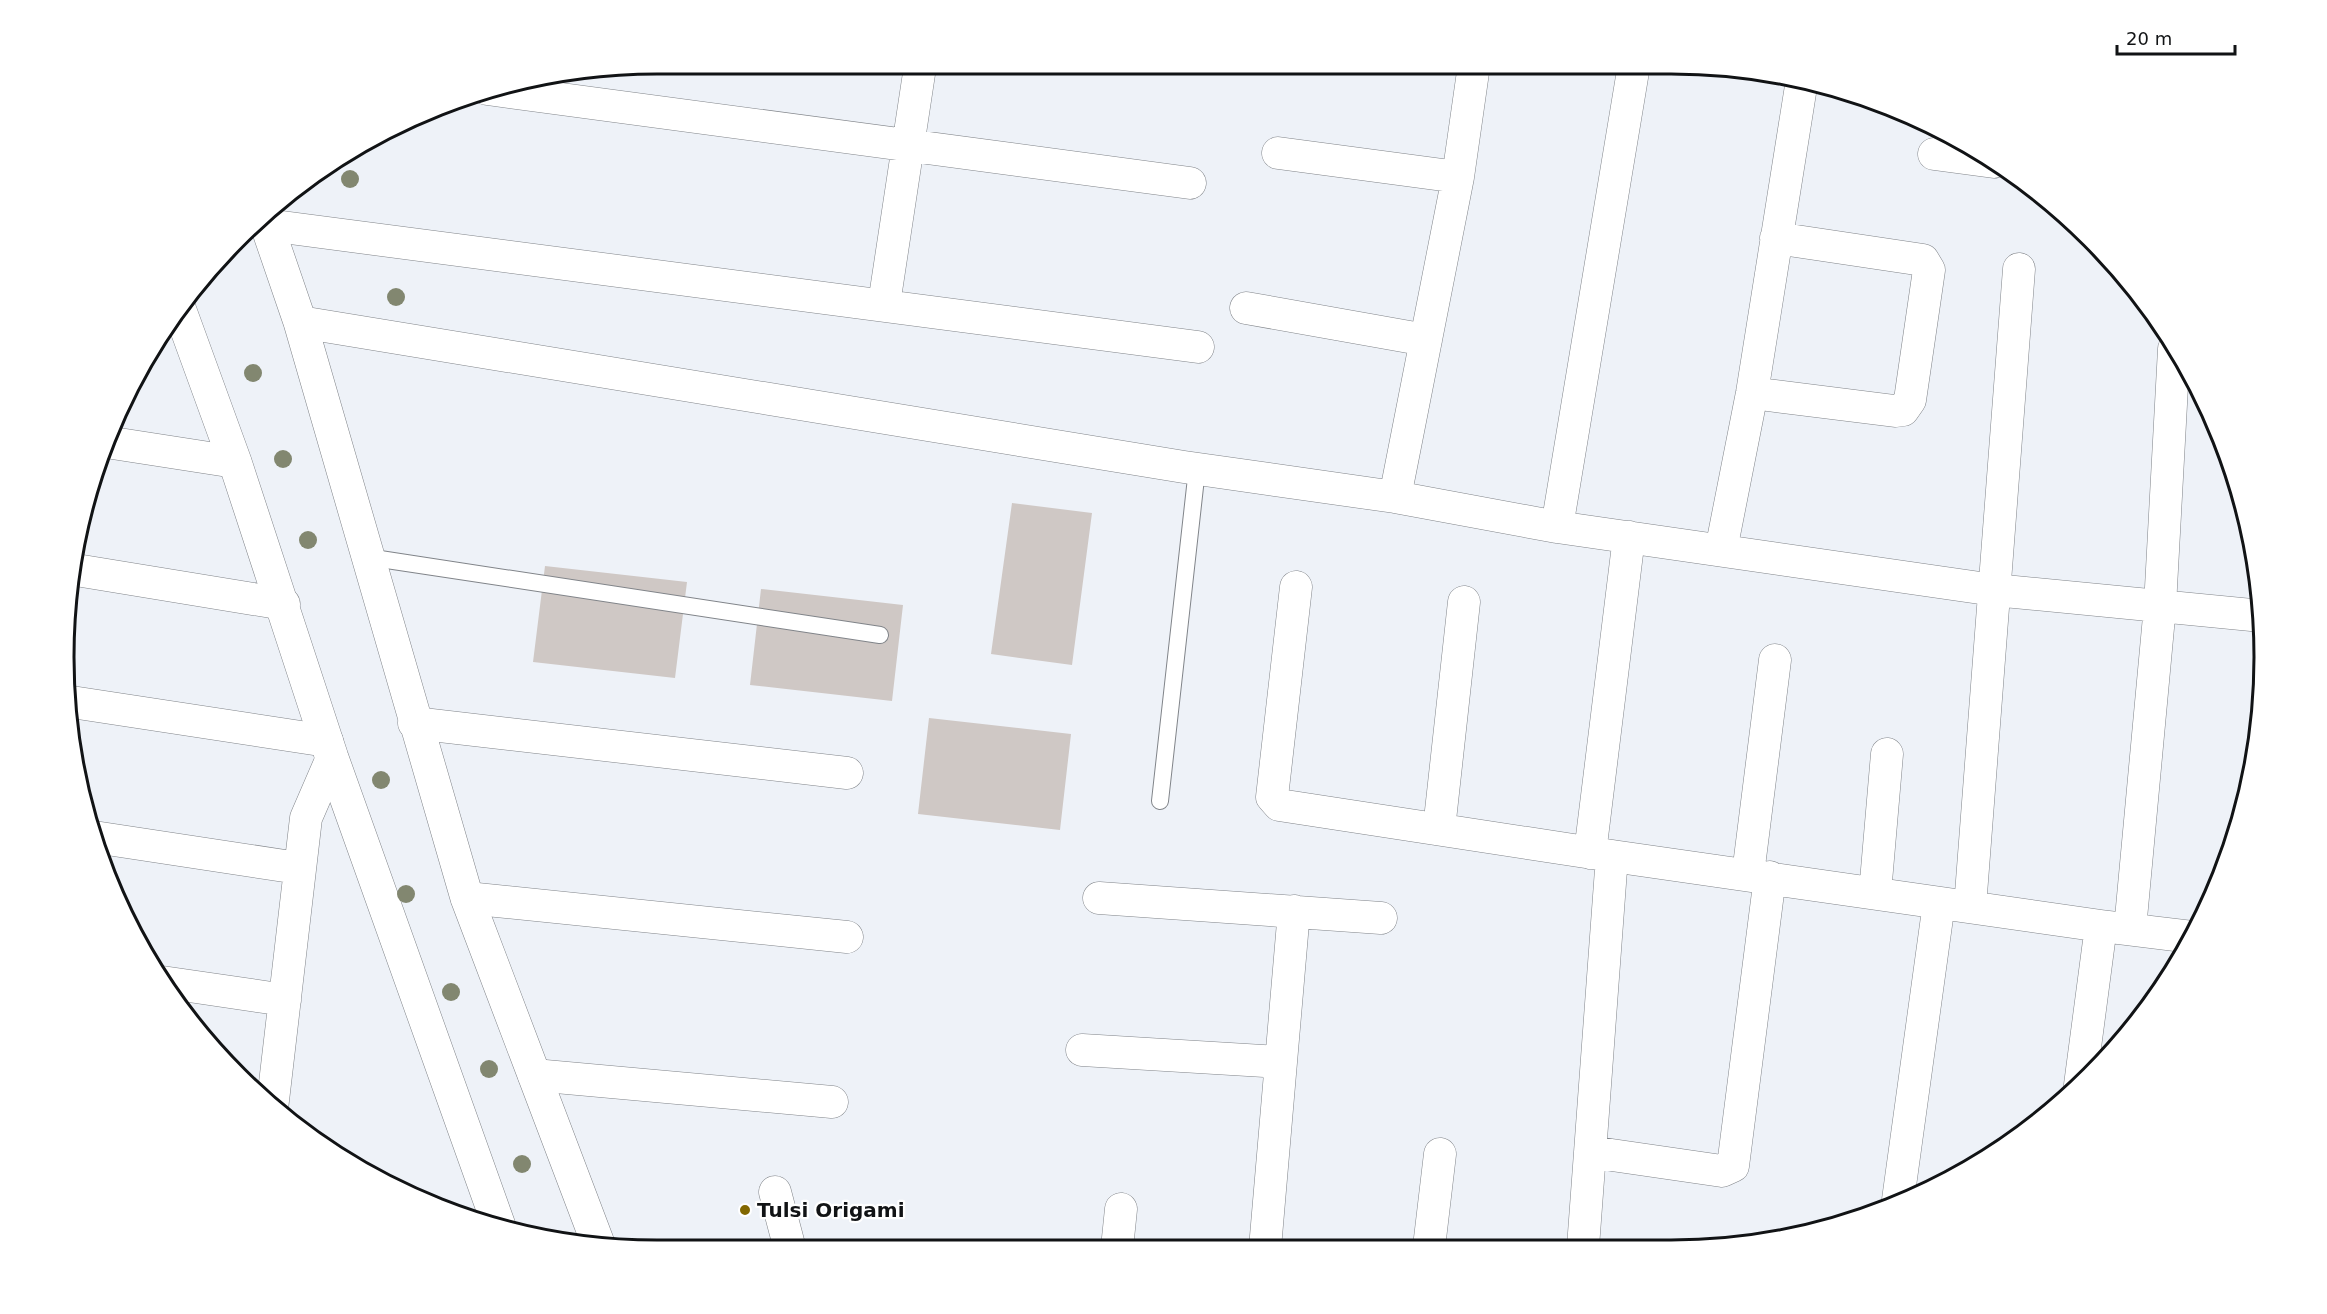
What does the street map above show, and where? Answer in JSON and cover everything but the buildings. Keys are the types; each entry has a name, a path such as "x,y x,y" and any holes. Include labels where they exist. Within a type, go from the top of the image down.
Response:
{"street":[{"path":"884,304 919,74"},
{"path":"1395,497 1458,177 1473,74"},
{"path":"1557,526 1632,74"},
{"path":"1720,550 1752,393 1801,89"},
{"path":"508,93 1190,183"},
{"path":"1278,153 1458,177"},
{"path":"1934,154 1974,159"},
{"path":"270,220 1198,347"},
{"path":"266,223 300,322 414,723 467,898 596,1237"},
{"path":"1752,393 1895,411 1903,410 1910,400 1929,270 1923,260 1776,238"},
{"path":"1970,907 2019,269"},
{"path":"1246,308 1426,340"},
{"path":"182,319 235,462 284,604 330,749 496,1218"},
{"path":"300,322 1197,469 1395,497 1629,537 1994,590 2252,615"},
{"path":"2084,1069 2116,928 2160,606 2173,362"},
{"path":"114,443 235,462"},
{"path":"1583,1240 1590,1152 1601,855 1629,537"},
{"path":"80,571 284,604"},
{"path":"1296,587 1272,797 1274,802 1284,807 1601,855 2182,936"},
{"path":"1439,829 1464,602"},
{"path":"1590,1152 1722,1171 1732,1166 1759,876 1775,660"},
{"path":"76,703 330,749"},
{"path":"414,723 847,773"},
{"path":"273,1097 298,868 311,802 330,749"},
{"path":"1875,893 1887,754"},
{"path":"102,838 298,868"},
{"path":"467,898 847,937"},
{"path":"1099,898 1381,918"},
{"path":"1899,1193 1939,903"},
{"path":"1266,1240 1294,911"},
{"path":"174,984 285,1000"},
{"path":"1082,1050 1280,1062"},
{"path":"534,1075 832,1102"},
{"path":"1430,1240 1440,1154"},
{"path":"775,1192 788,1240"},
{"path":"1117,1240 1121,1209"}],"lane":[{"path":"1160,801 1197,469"},
{"path":"367,557 880,635"}],"place":[{"name":"Tulsi Origami","path":"745,1210"}]}
